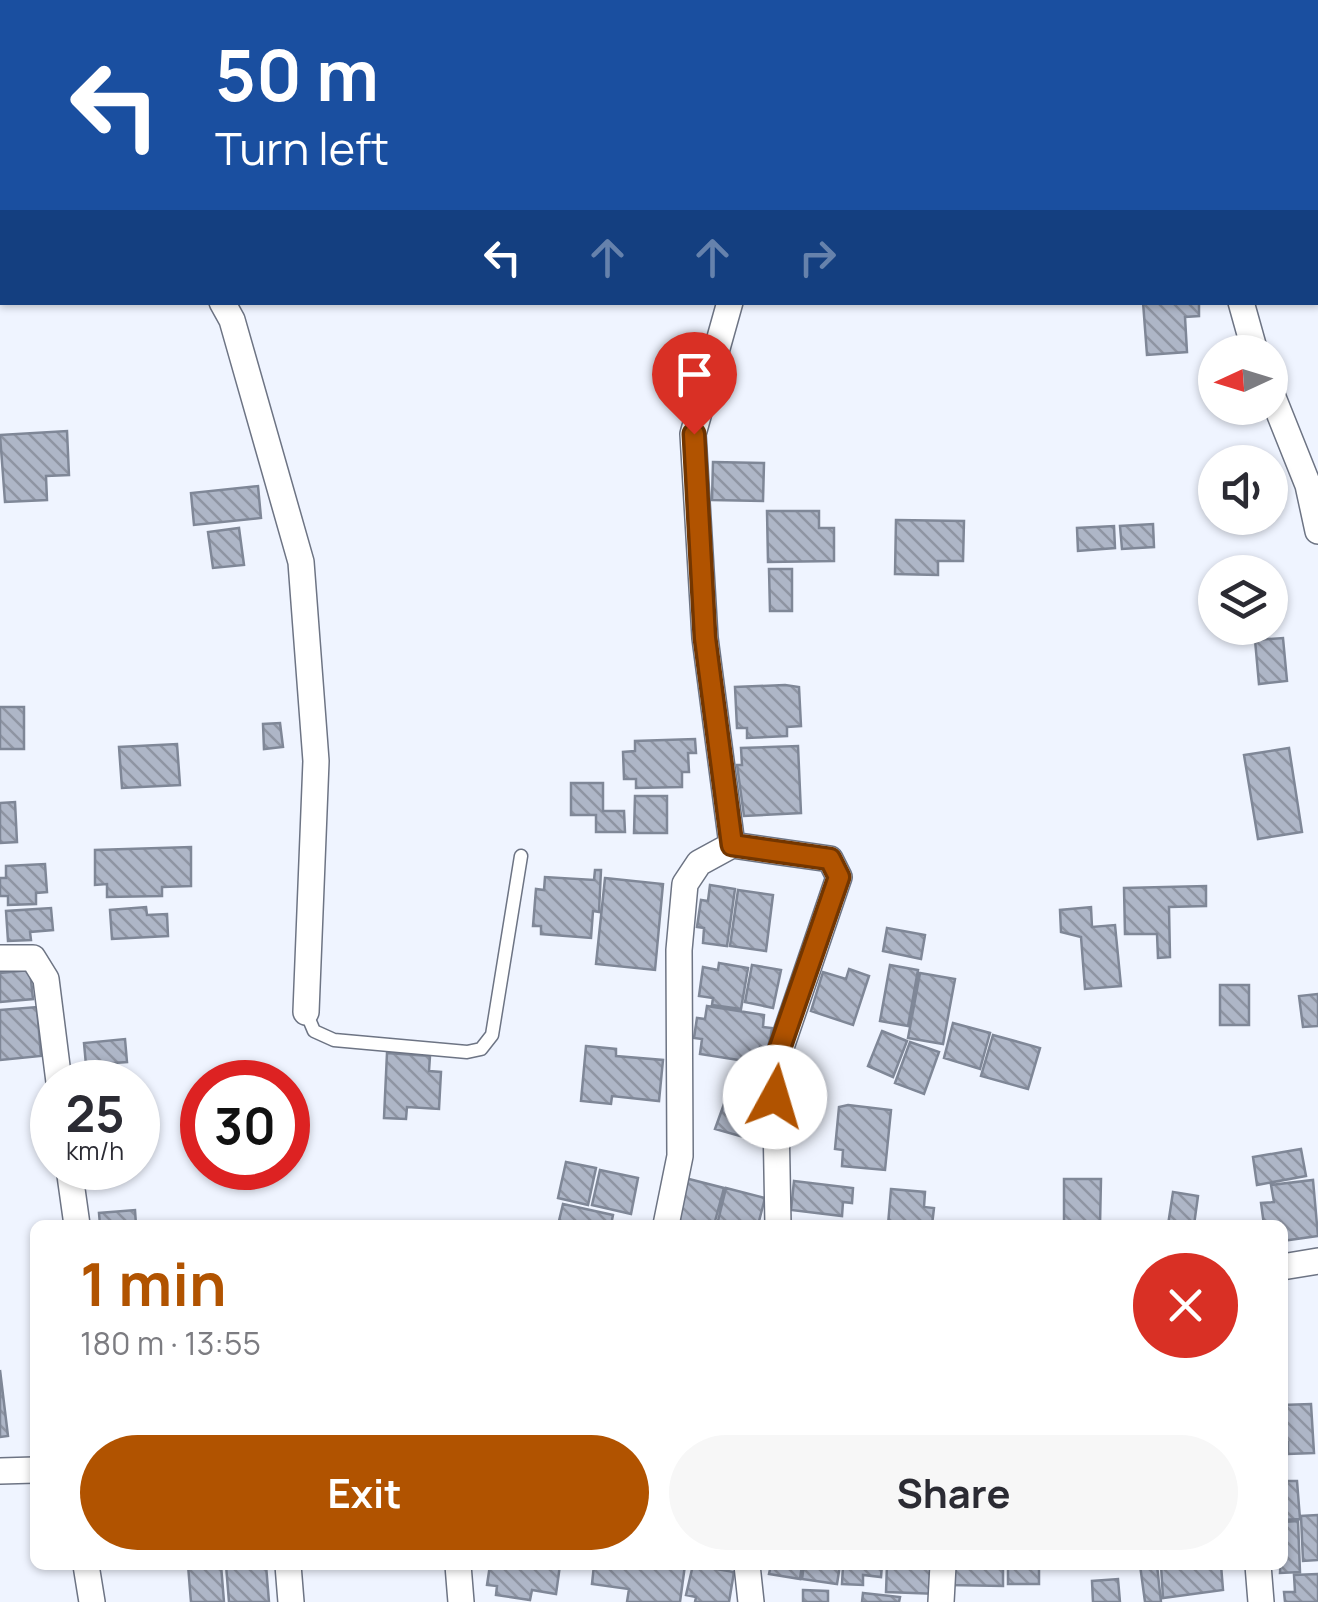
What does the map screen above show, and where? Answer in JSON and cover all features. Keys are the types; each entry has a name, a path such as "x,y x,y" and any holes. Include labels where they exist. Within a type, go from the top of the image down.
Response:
{"street":[{"path":"224,305 232,320 300,562 316,760 306,1012"},
{"path":"729,305 694,434 705,638 732,845"},
{"path":"1242,305 1250,335"},
{"path":"1284,425 1308,485 1318,530"},
{"path":"667,1220 680,1156 679,950 686,884 700,863 732,845 830,859 839,877 774,1065 778,1220"},
{"path":"0,958 33,958 46,979 56,1060"},
{"path":"72,1190 75,1220"},
{"path":"1288,1266 1318,1261"},
{"path":"0,1471 30,1470"},
{"path":"87,1570 92,1602"},
{"path":"288,1570 291,1602"},
{"path":"458,1570 460,1602"},
{"path":"748,1570 751,1602"},
{"path":"941,1602 943,1570"},
{"path":"1258,1570 1261,1602"}],"lane":[{"path":"306,1012 314,1031 334,1040 467,1052 480,1049 492,1035 521,856"}],"building":[{"path":"1143,305 1199,305 1199,316 1185,317 1187,352 1147,355"},
{"path":"67,431 69,475 46,476 47,500 5,502 0,435"},
{"path":"713,462 764,463 763,501 712,500"},
{"path":"258,486 261,518 194,525 191,493"},
{"path":"767,511 819,511 819,528 834,528 834,561 768,562"},
{"path":"896,520 964,521 963,561 938,561 938,575 895,574"},
{"path":"1153,524 1154,547 1122,549 1120,526"},
{"path":"1114,526 1115,548 1078,551 1077,528"},
{"path":"239,528 244,565 213,568 208,532"},
{"path":"769,569 792,569 792,611 770,611"},
{"path":"1255,645 1284,645 1287,681 1259,684"},
{"path":"735,687 799,687 801,726 787,727 787,736 747,738 747,728 737,728"},
{"path":"0,707 24,707 24,749 0,749"},
{"path":"280,723 283,747 264,749 263,724"},
{"path":"695,739 696,753 688,753 689,772 682,772 682,787 636,788 636,779 624,779 623,752 635,751 635,741"},
{"path":"177,744 180,785 122,788 119,747"},
{"path":"798,746 801,813 744,816 737,765 742,765 741,748"},
{"path":"1289,748 1302,832 1258,839 1244,755"},
{"path":"571,783 603,783 603,811 624,811 625,832 596,832 596,815 571,815"},
{"path":"635,796 667,796 667,833 634,833"},
{"path":"15,802 17,842 0,843 0,803"},
{"path":"191,847 191,886 162,887 162,896 107,897 107,884 95,885 95,850"},
{"path":"45,864 47,892 36,893 36,904 8,905 8,896 0,896 0,878 6,878 6,866"},
{"path":"595,870 601,870 599,912 593,911 591,938 541,934 541,926 533,926 536,889 544,890 545,877 594,880"},
{"path":"605,878 663,884 655,970 596,964"},
{"path":"710,885 735,889 727,946 703,943 704,928 697,927 701,900 708,901"},
{"path":"1206,886 1206,906 1169,907 1170,957 1158,958 1157,934 1125,934 1124,888"},
{"path":"738,890 773,895 766,951 730,946"},
{"path":"146,907 147,915 167,914 168,936 112,939 110,910"},
{"path":"1091,907 1092,927 1115,925 1121,986 1085,989 1081,937 1061,932 1060,910"},
{"path":"51,908 53,930 30,932 31,940 8,941 6,911"},
{"path":"887,928 925,935 921,959 883,951"},
{"path":"719,963 748,968 741,1009 712,1005 713,998 699,996 703,967 718,970"},
{"path":"752,965 781,970 773,1008 745,1002"},
{"path":"890,965 918,970 908,1026 880,1021"},
{"path":"849,969 869,976 853,1025 811,1011 823,972 846,979"},
{"path":"30,970 33,999 0,1002 0,973"},
{"path":"920,973 955,979 943,1044 908,1038"},
{"path":"1220,985 1249,985 1249,1025 1220,1025"},
{"path":"1318,994 1318,1026 1303,1027 1299,996"},
{"path":"707,1006 764,1015 763,1027 772,1028 769,1048 760,1047 758,1063 700,1054 702,1039 694,1038 697,1018 705,1019"},
{"path":"37,1007 41,1056 0,1060 0,1010"},
{"path":"953,1023 990,1033 980,1069 944,1058"},
{"path":"882,1031 907,1041 893,1077 868,1066"},
{"path":"993,1035 1040,1048 1028,1089 981,1076"},
{"path":"125,1039 127,1060 86,1060 84,1043"},
{"path":"910,1042 939,1052 924,1094 895,1083"},
{"path":"586,1046 616,1049 616,1056 663,1060 659,1101 612,1096 611,1104 581,1101"},
{"path":"387,1053 430,1056 429,1071 441,1072 439,1109 407,1107 406,1119 384,1118"},
{"path":"738,1065 772,1074 754,1140 715,1129"},
{"path":"839,1107 891,1110 885,1170 842,1166 843,1150 835,1149"},
{"path":"1301,1149 1306,1176 1257,1185 1253,1157"},
{"path":"566,1162 596,1168 588,1205 558,1198"},
{"path":"600,1170 638,1178 631,1214 592,1205"},
{"path":"685,1178 724,1188 715,1220 674,1220"},
{"path":"1064,1179 1101,1179 1100,1220 1064,1220"},
{"path":"1313,1180 1318,1236 1288,1240 1288,1220 1263,1220 1261,1203 1274,1202 1271,1185"},
{"path":"794,1181 853,1188 852,1203 843,1202 842,1216 791,1210"},
{"path":"726,1188 765,1198 759,1220 718,1220"},
{"path":"891,1189 925,1192 924,1207 934,1208 933,1220 888,1220"},
{"path":"1173,1192 1198,1196 1195,1220 1169,1220"},
{"path":"563,1204 613,1215 612,1220 559,1220"},
{"path":"135,1210 136,1220 100,1220 99,1213"},
{"path":"0,1370 8,1436 0,1437"},
{"path":"1311,1404 1314,1453 1288,1454 1288,1405"},
{"path":"1288,1481 1297,1481 1300,1519 1288,1520"},
{"path":"1318,1515 1318,1560 1303,1561 1301,1516"},
{"path":"1298,1521 1300,1572 1280,1573 1288,1570 1288,1522"},
{"path":"188,1570 221,1570 224,1602 191,1602"},
{"path":"226,1570 266,1570 269,1602 229,1602"},
{"path":"489,1570 559,1570 556,1594 532,1590 530,1600 496,1595 497,1586 487,1585"},
{"path":"593,1570 684,1570 680,1602 627,1602 629,1589 592,1584"},
{"path":"692,1570 734,1572 729,1602 695,1602 696,1597 686,1595"},
{"path":"770,1570 801,1570 800,1579 769,1574"},
{"path":"803,1570 839,1570 837,1584 802,1579"},
{"path":"843,1570 882,1570 881,1577 863,1575 863,1585 842,1584"},
{"path":"887,1570 940,1570 939,1594 886,1592"},
{"path":"950,1570 1003,1570 1003,1586 949,1585"},
{"path":"1008,1570 1039,1570 1039,1584 1008,1584"},
{"path":"1141,1570 1158,1570 1161,1602 1145,1602"},
{"path":"1161,1570 1221,1570 1223,1590 1163,1598"},
{"path":"1318,1574 1318,1602 1285,1602 1284,1592 1295,1592 1294,1575"},
{"path":"1118,1579 1120,1602 1093,1602 1092,1581"},
{"path":"803,1590 828,1591 828,1602 803,1602"},
{"path":"863,1593 900,1597 899,1602 862,1602"}],"route":[{"path":"694,434 705,638 732,845 830,859 839,877 774,1065 775,1097"}]}
